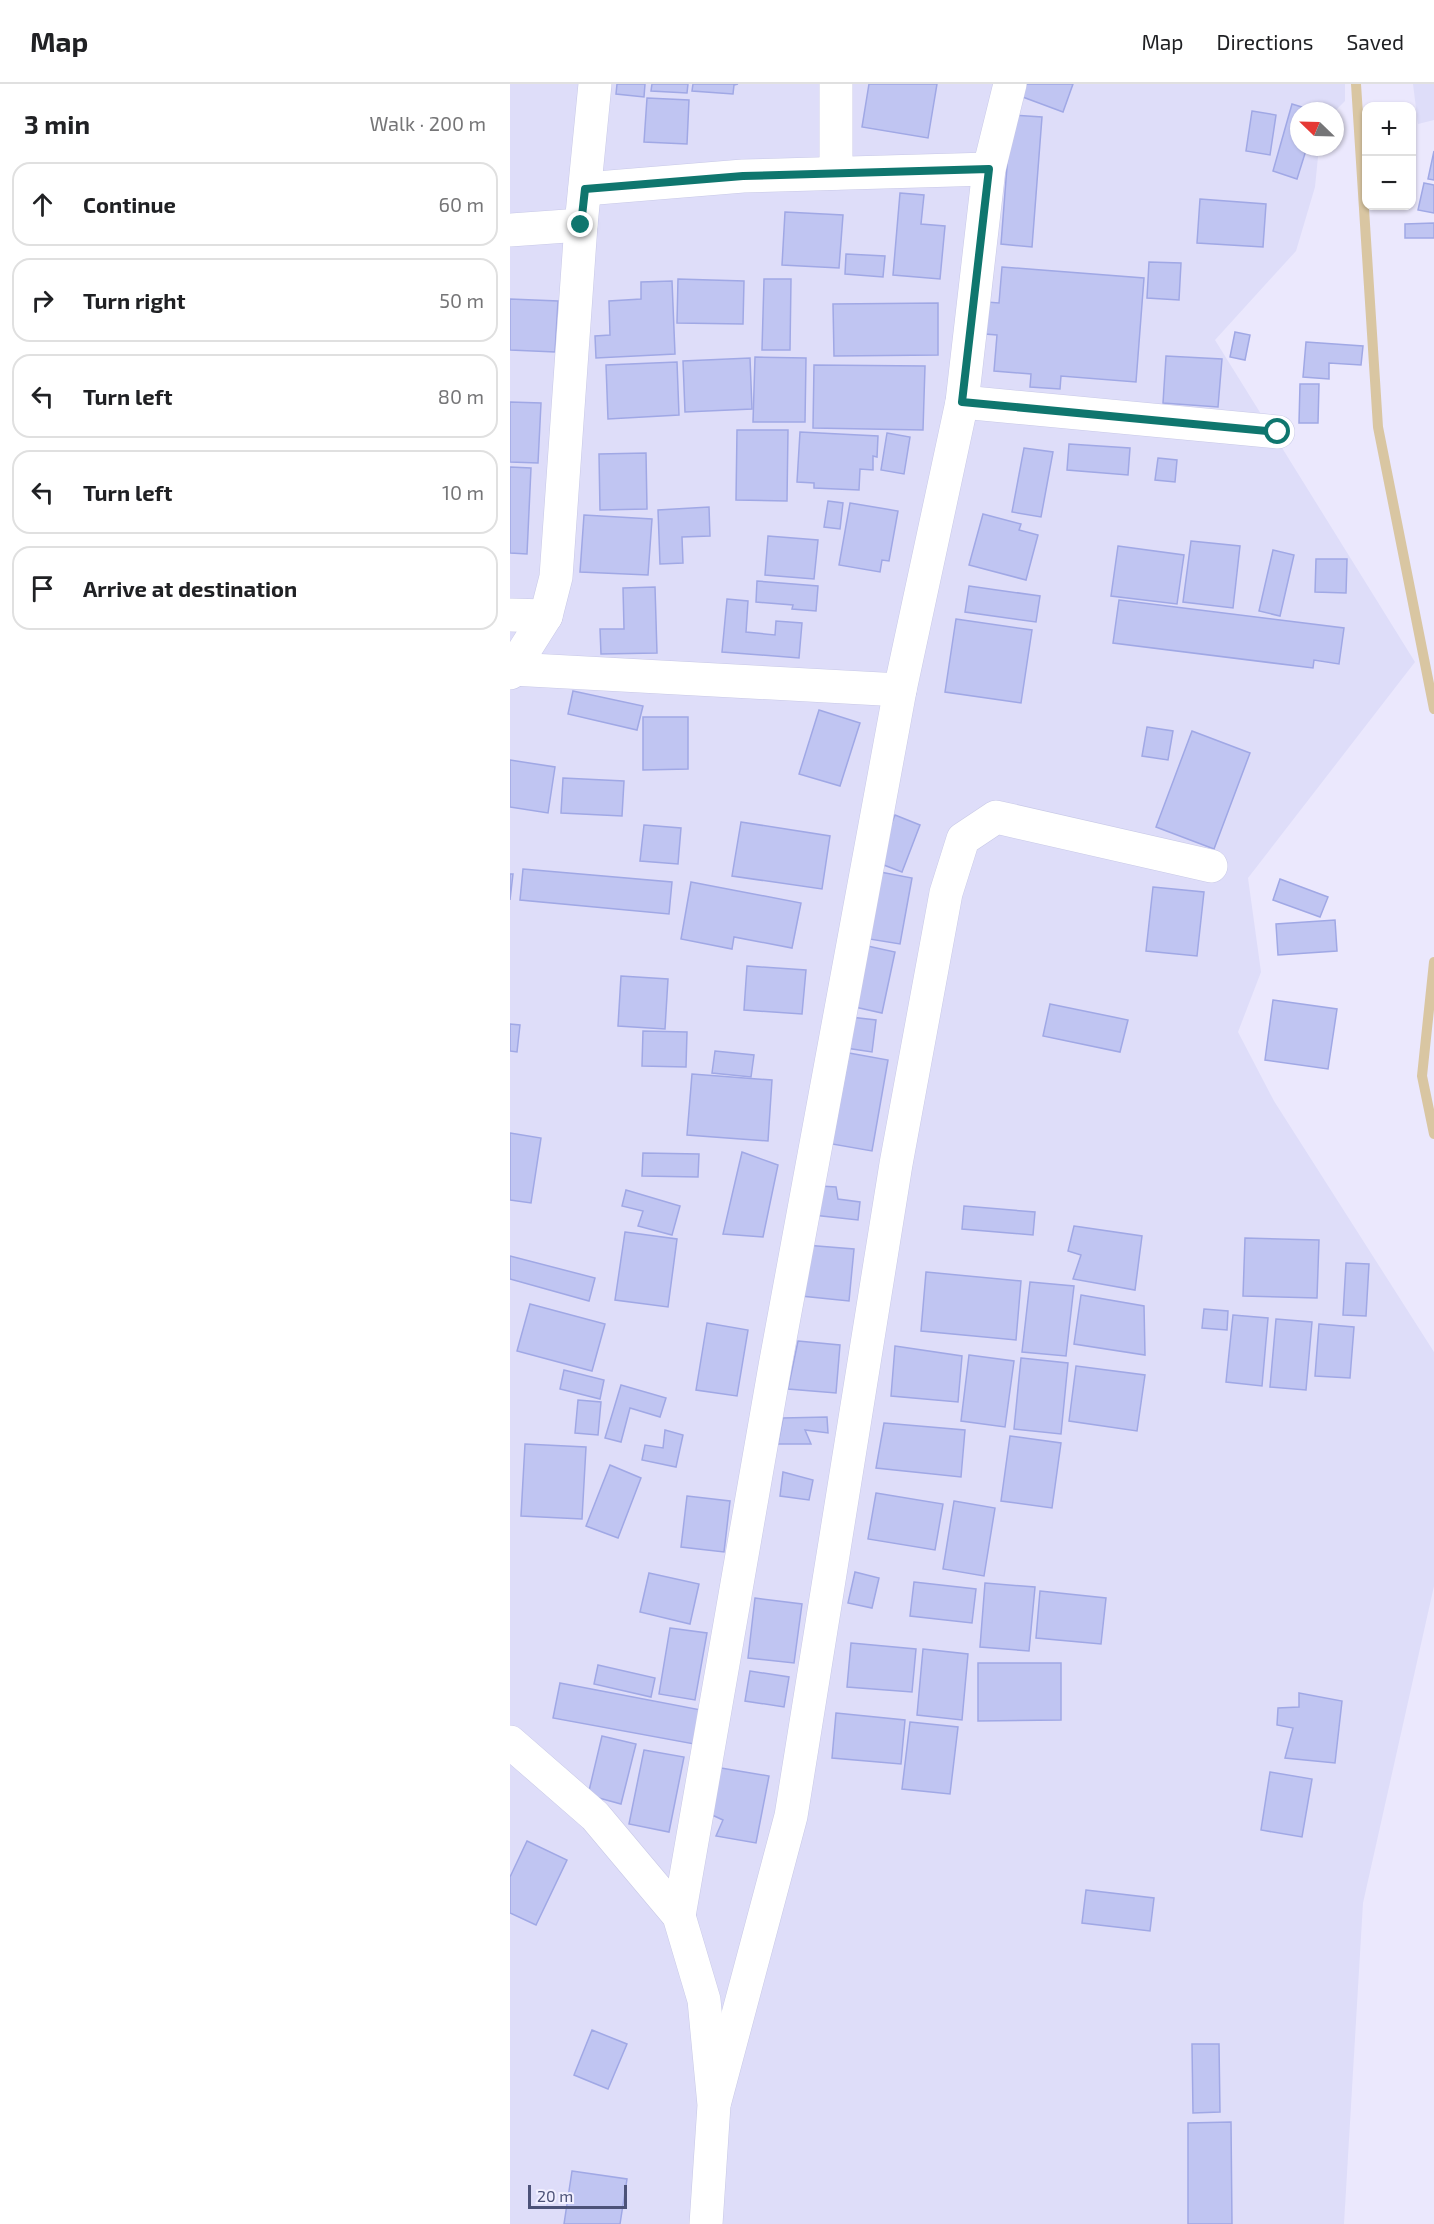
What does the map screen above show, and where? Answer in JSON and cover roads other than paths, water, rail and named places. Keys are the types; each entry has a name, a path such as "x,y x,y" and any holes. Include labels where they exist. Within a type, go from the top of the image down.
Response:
{"street":[{"path":"595,84 581,225 556,577 546,616 511,671 900,690"},
{"path":"836,84 836,173"},
{"path":"679,1916 775,1366 900,690 962,402 989,169 1010,84"},
{"path":"585,189 743,176 989,169"},
{"path":"510,230 581,225"},
{"path":"962,402 1278,432"},
{"path":"510,615 546,616"},
{"path":"714,2105 791,1816 896,1164 946,892 963,839 996,817 1211,867"},
{"path":"510,1742 596,1816 679,1916 704,2000 714,2105 706,2224"}],"waterway":[{"path":"1356,84 1378,427 1434,709"},
{"path":"1434,962 1422,1076 1434,1134"}]}
